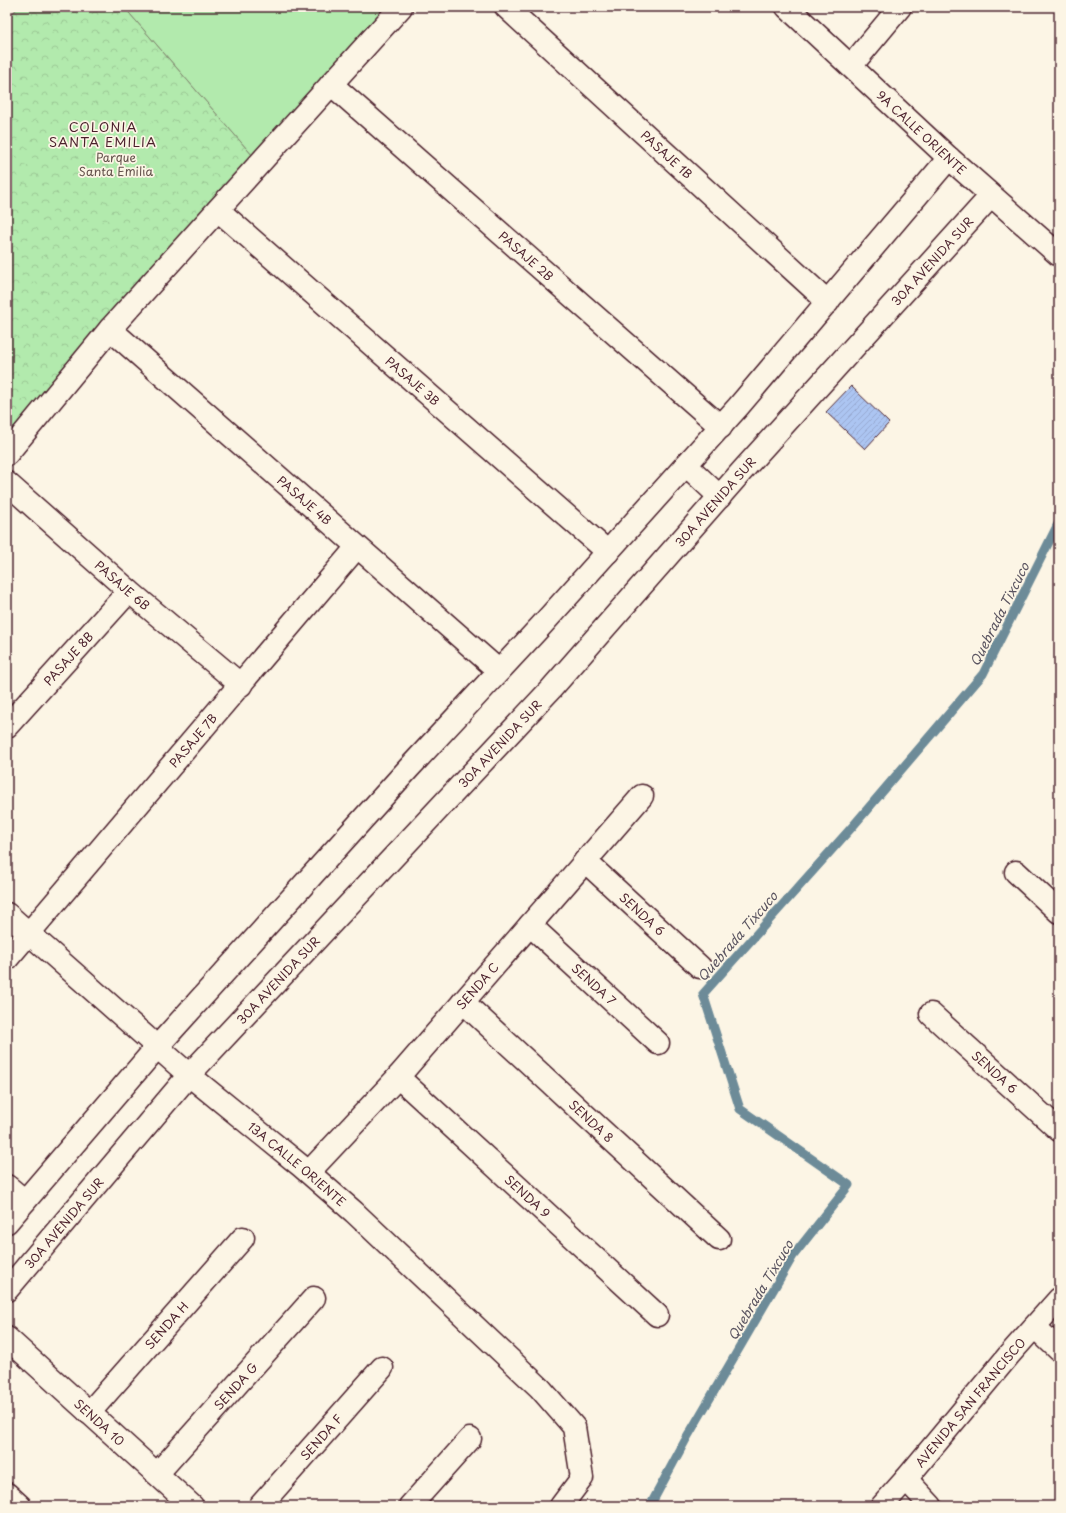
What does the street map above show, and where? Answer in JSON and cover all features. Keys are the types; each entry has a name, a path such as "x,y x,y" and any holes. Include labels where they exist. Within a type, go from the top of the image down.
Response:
{"street":[{"path":"7,454 110,329 401,7"},
{"name":"PASAJE 1B","path":"506,7 828,302"},
{"name":"9A CALLE ORIENTE","path":"787,7 949,158 1059,255"},
{"path":"851,66 900,7"},
{"name":"PASAJE 2B","path":"331,84 721,427"},
{"path":"7,1222 157,1047 409,768 721,427 949,158"},
{"name":"30A AVENIDA SUR","path":"7,1290 189,1075 551,689 720,497 991,196"},
{"name":"PASAJE 3B","path":"218,210 608,552"},
{"name":"PASAJE 4B","path":"110,329 499,671"},
{"path":"686,465 720,497"},
{"name":"PASAJE 6B","path":"7,483 129,591 241,685"},
{"name":"PASAJE 7B","path":"7,959 30,934 357,547"},
{"name":"PASAJE 8B","path":"7,726 129,591"},
{"name":"SENDA C","path":"309,1172 398,1077 642,796"},
{"name":"SENDA 6","path":"585,861 700,967"},
{"path":"1016,872 1059,912"},
{"name":"13A CALLE ORIENTE","path":"7,914 189,1075 309,1172 354,1212 540,1388 574,1427 582,1478 561,1506"},
{"name":"SENDA 7","path":"530,925 658,1043"},
{"name":"SENDA 8","path":"463,1002 719,1239"},
{"name":"SENDA 6","path":"931,1014 1059,1130"},
{"name":"SENDA 9","path":"398,1077 657,1315"},
{"path":"7,1186 25,1201"},
{"name":"SENDA H","path":"89,1412 243,1238"},
{"name":"SENDA G","path":"157,1474 314,1298"},
{"name":"AVENIDA SAN FRANCISCO","path":"882,1506 1059,1299"},
{"path":"1035,1327 1059,1350"},
{"name":"SENDA 10","path":"7,1338 192,1506"},
{"name":"SENDA F","path":"260,1506 382,1368"},
{"path":"410,1506 470,1439"},
{"path":"906,1479 931,1506"},
{"path":"7,1494 20,1506"}],"green space":[{"name":"Parque Santa Emilia","path":"18,7 124,7 260,164 7,455 7,20"},
{"path":"124,7 400,7 260,164"}],"building":[{"path":"851,386 889,423 865,449 826,412"}],"waterway":[{"name":"Quebrada Tixcuco","path":"650,1506 685,1441 793,1256 849,1185 740,1109 703,994 853,826 983,674 1059,522"}],"district":[{"name":"COLONIA SANTA EMILIA","path":"103,134"}]}
